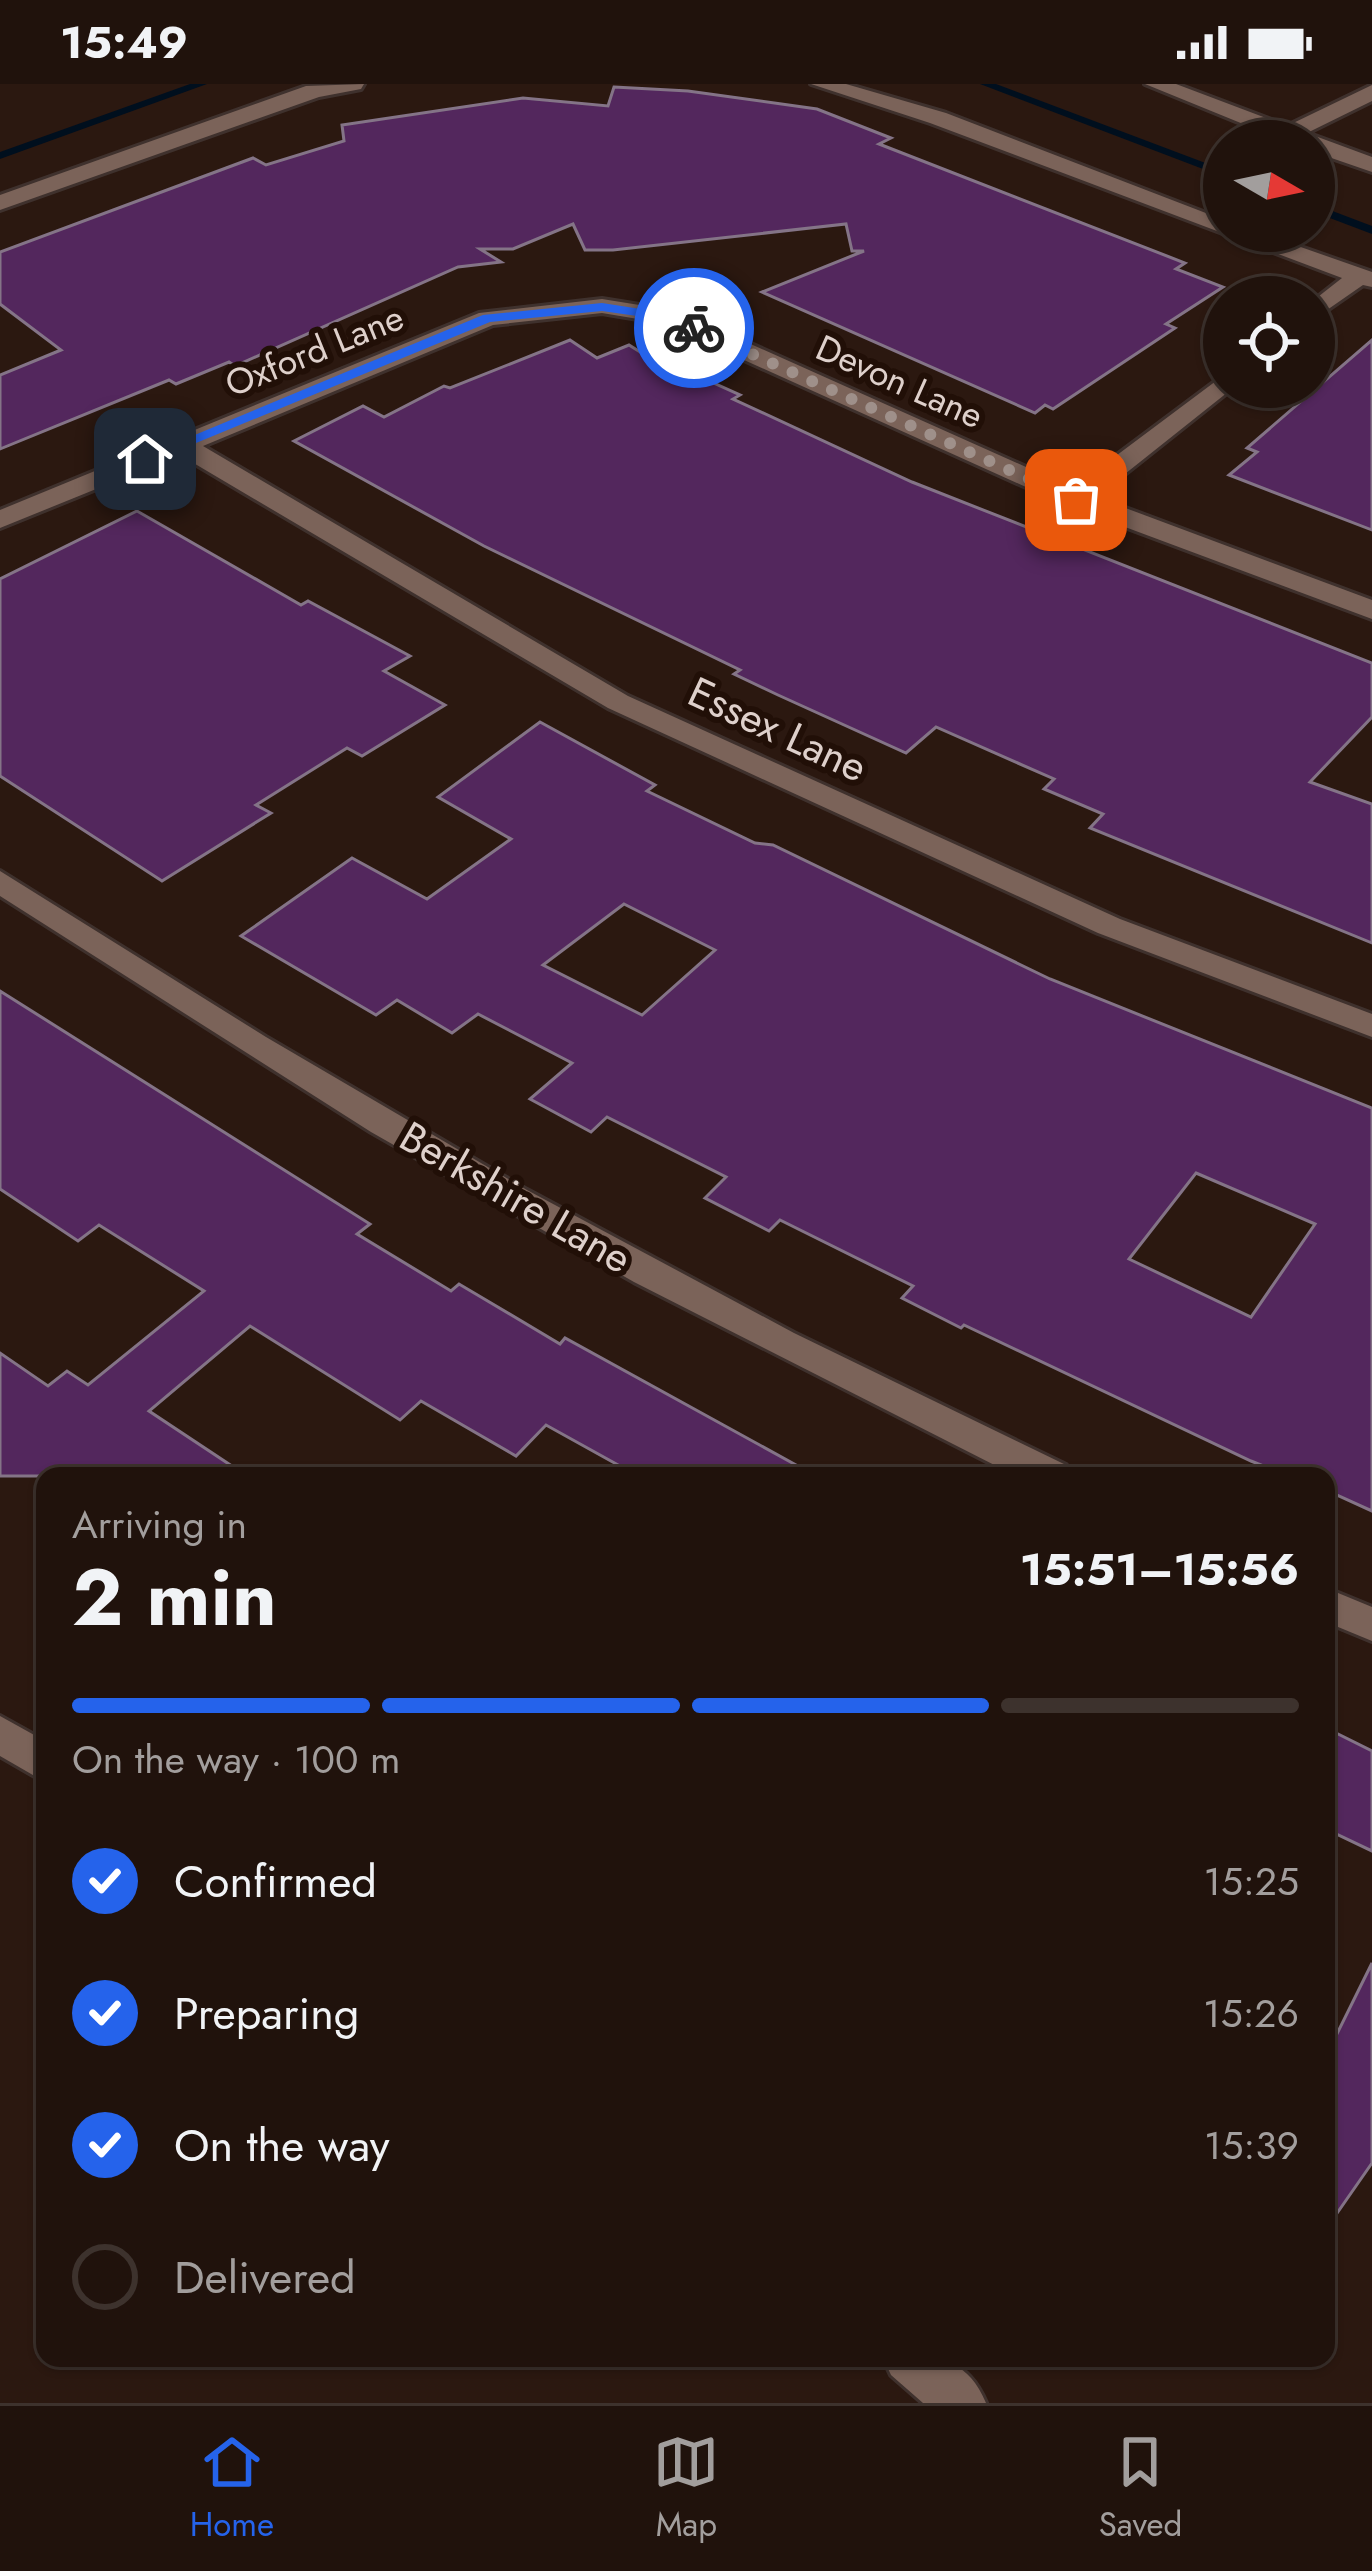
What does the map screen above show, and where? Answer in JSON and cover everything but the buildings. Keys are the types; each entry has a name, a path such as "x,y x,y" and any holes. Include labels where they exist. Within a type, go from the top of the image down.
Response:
{"street":[{"path":"0,203 314,91 352,84"},
{"path":"822,84 938,118 1203,220"},
{"path":"1156,84 1250,120"},
{"path":"1332,120 1372,92"},
{"path":"1335,152 1372,165"},
{"path":"1291,252 1366,278"},
{"path":"1335,298 1366,278"},
{"name":"Oxford Lane","path":"0,520 488,318 602,307 668,316"},
{"name":"Devon Lane","path":"668,316 1076,500 1372,610"},
{"path":"1076,500 1203,400"},
{"name":"Essex Lane","path":"181,444 618,702 1109,926 1372,1026"},
{"name":"Berkshire Lane","path":"0,881 170,995 673,1289 1034,1467"},
{"path":"1335,1608 1372,1625"},
{"path":"0,1733 36,1758"},
{"path":"919,2367 961,2403"}],"waterway":[{"path":"0,156 201,84"},
{"path":"986,84 1203,166"},
{"path":"1335,216 1372,230"}],"way so far":[{"path":"694,328 1076,500"}],"route":[{"path":"145,459 488,318 554,308 602,307 668,316 694,328"}]}
